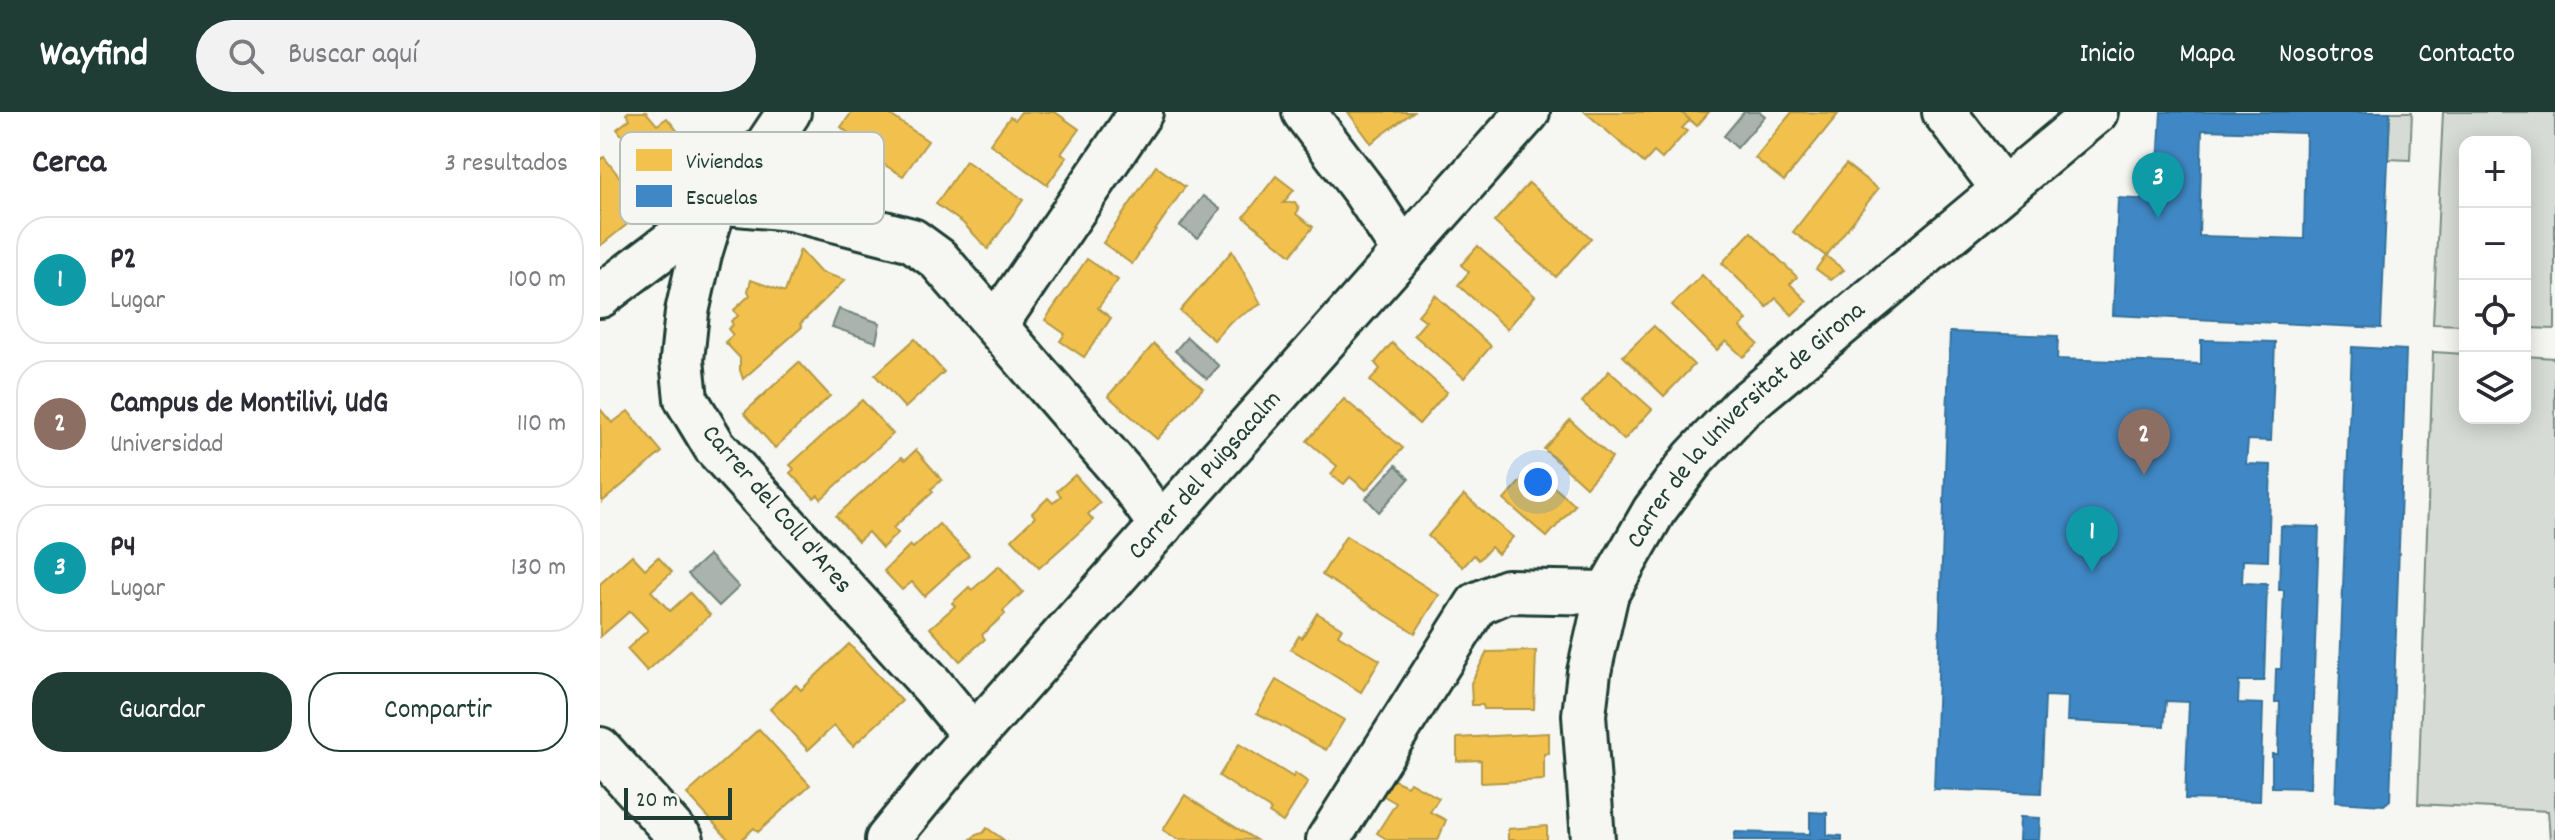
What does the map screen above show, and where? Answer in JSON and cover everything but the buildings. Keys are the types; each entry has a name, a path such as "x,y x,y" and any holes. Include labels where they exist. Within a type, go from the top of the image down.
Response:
{"street":[{"path":"776,132 789,112"},
{"path":"996,325 1141,112"},
{"path":"1304,112 1364,191 1404,252"},
{"name":"Carrer del Puigsacalm","path":"887,840 974,736 1528,112"},
{"path":"1944,112 2003,189"},
{"name":"Carrer de la Universitat de Girona","path":"1593,840 1584,715 1589,672 1607,593 1654,511 1693,459 1741,408 2096,112"},
{"path":"600,296 693,224"},
{"name":"Carrer del Coll d'Ares","path":"709,224 687,312 682,360 686,399 715,447 932,685 974,736"},
{"path":"849,224 912,240 938,259 1124,474 1161,526"},
{"path":"1328,840 1477,604 1507,591 1607,593"},
{"path":"600,749 682,840"}],"shaded area":[{"path":"1744,112 1760,112 1765,116 1737,148 1724,136"},
{"path":"2390,112 2412,112 2410,160 2388,159"},
{"path":"2443,112 2555,112 2555,329 2531,328 2531,136 2459,136 2459,325 2433,324"},
{"path":"1203,196 1220,209 1198,238 1180,226"},
{"path":"839,309 880,323 876,342 832,327"},
{"path":"1187,337 1219,366 1207,379 1175,351"},
{"path":"2433,352 2459,354 2459,424 2531,424 2531,356 2555,358 2555,840 2550,840 2548,811 2418,804"},
{"path":"1396,465 1409,479 1379,512 1366,498"},
{"path":"709,555 739,587 719,606 688,574"}],"place":[{"name":"P4","path":"2158,218"},
{"name":"Campus de Montilivi, UdG","path":"2144,475"},
{"name":"P2","path":"2092,572"}]}
